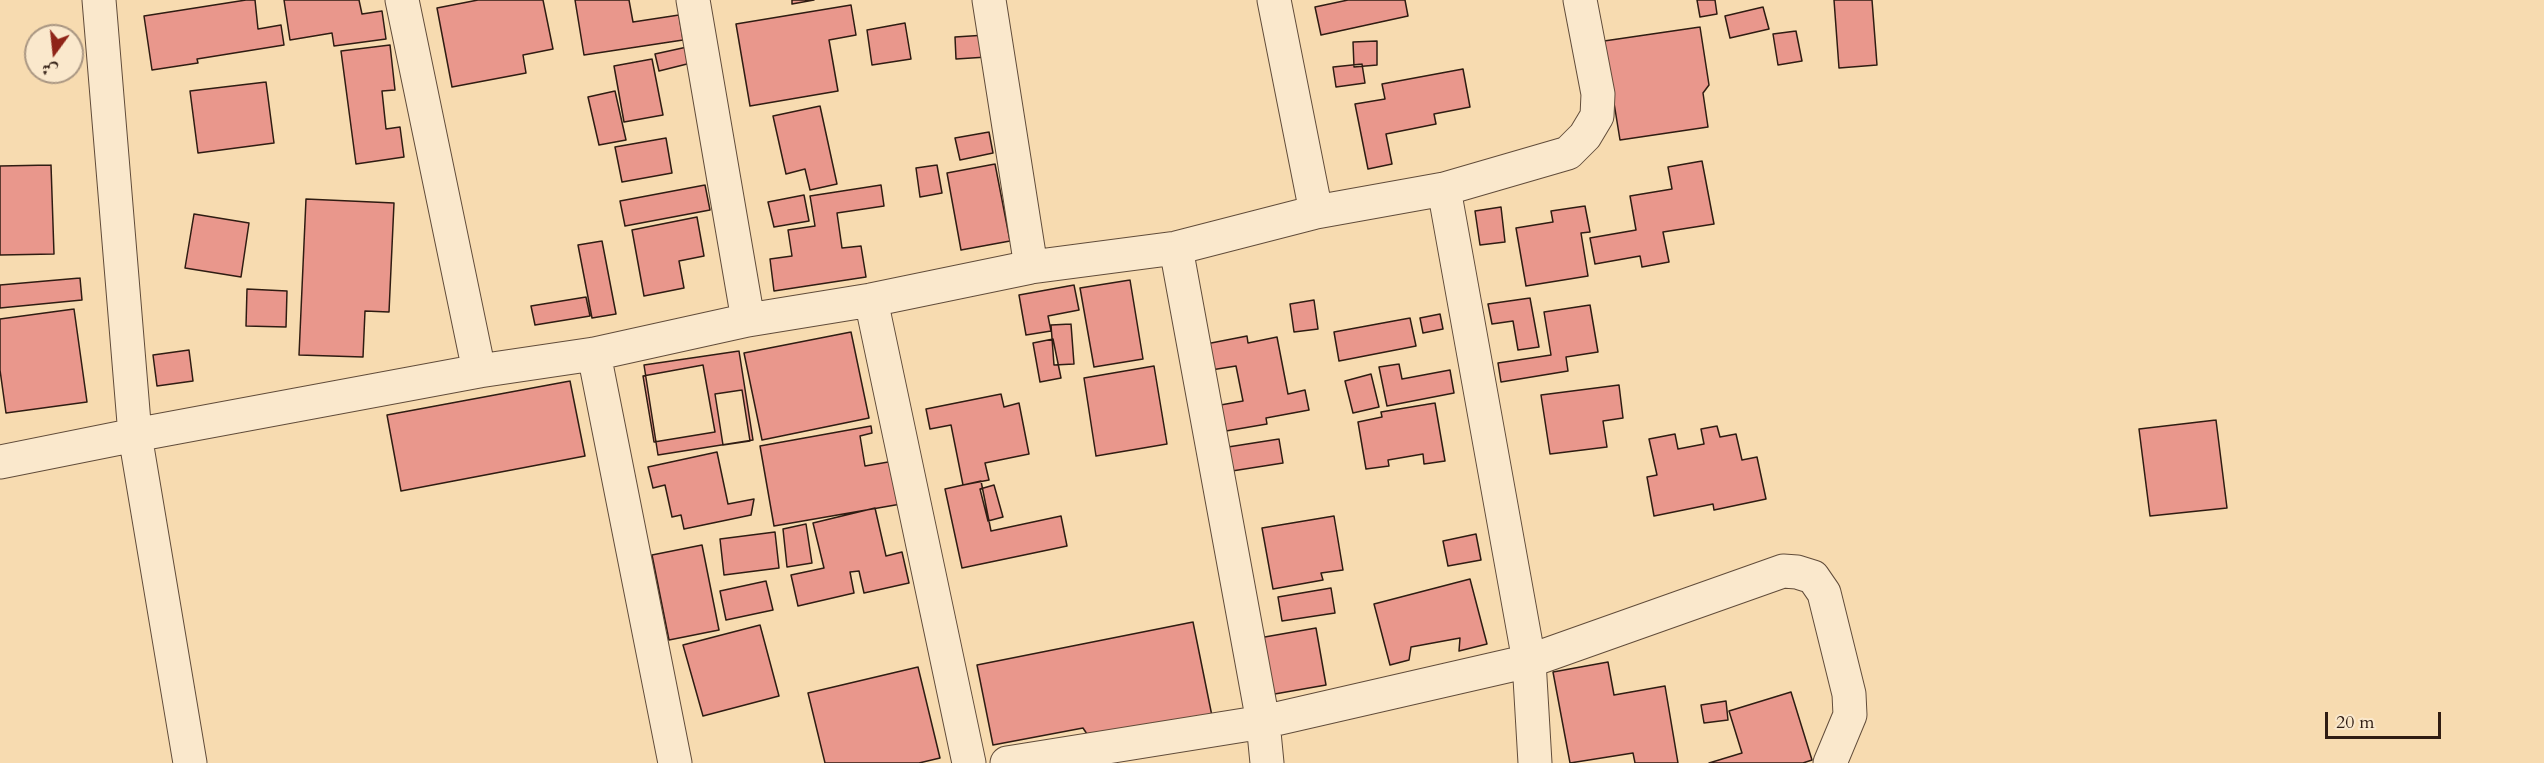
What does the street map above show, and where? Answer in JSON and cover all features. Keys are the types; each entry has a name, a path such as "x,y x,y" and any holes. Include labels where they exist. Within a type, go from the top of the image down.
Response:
{"street":[{"path":"99,0 135,435 190,763"},
{"path":"402,0 479,371"},
{"path":"693,0 748,320"},
{"path":"989,0 1031,267"},
{"path":"1274,0 1316,212"},
{"path":"0,462 479,371 594,354 748,320 871,300 1031,267 1176,248 1316,212 1444,189 1568,153 1585,136 1597,116 1598,94 1580,0"},
{"path":"1444,189 1528,661 1535,763"},
{"path":"1176,248 1263,722 1267,763"},
{"path":"871,300 969,763"},
{"path":"594,354 675,763"},
{"path":"1007,763 1263,722 1528,661 1783,571 1813,577 1824,593 1849,694 1850,715 1830,763"}],"building":[{"path":"255,0 258,29 281,25 284,45 197,59 198,63 152,70 144,16"},
{"path":"284,0 359,0 362,14 382,11 386,39 334,46 332,33 290,40"},
{"path":"478,0 543,0 553,49 523,55 526,73 452,87 437,8"},
{"path":"575,0 629,0 633,22 679,15 683,40 584,55"},
{"path":"792,0 814,0 792,4"},
{"path":"1348,0 1405,0 1408,16 1321,35 1315,7"},
{"path":"1697,0 1715,0 1717,14 1700,17"},
{"path":"1834,0 1872,0 1877,65 1839,68"},
{"path":"851,5 856,35 829,40 838,91 750,106 736,24"},
{"path":"1763,7 1769,29 1730,38 1725,16"},
{"path":"905,23 911,59 872,65 867,30"},
{"path":"1700,27 1709,85 1703,93 1708,127 1620,140 1604,41"},
{"path":"1796,31 1802,61 1778,65 1773,34"},
{"path":"986,35 987,57 956,59 955,37"},
{"path":"1377,41 1377,65 1354,67 1353,42"},
{"path":"390,45 395,90 382,91 386,129 400,127 404,157 356,164 341,51"},
{"path":"687,47 691,63 659,71 655,54"},
{"path":"652,59 663,115 624,122 614,66"},
{"path":"1362,64 1365,83 1336,87 1333,67"},
{"path":"1463,69 1470,107 1434,114 1436,124 1386,134 1392,164 1368,169 1355,104 1385,99 1382,84"},
{"path":"266,82 274,143 198,153 190,91"},
{"path":"615,91 626,140 599,145 588,97"},
{"path":"820,106 837,184 810,190 805,169 786,174 773,116"},
{"path":"989,132 993,153 960,160 955,138"},
{"path":"666,138 672,173 622,182 615,147"},
{"path":"1702,161 1714,224 1663,232 1669,262 1642,267 1640,256 1595,264 1590,238 1636,230 1630,196 1672,189 1668,167"},
{"path":"995,164 1010,241 961,250 947,173"},
{"path":"51,165 54,254 0,255 0,166"},
{"path":"937,165 942,193 920,197 916,168"},
{"path":"705,185 710,210 625,226 620,201"},
{"path":"881,185 884,206 837,213 842,248 861,246 866,277 774,291 770,259 792,256 788,230 815,226 810,196"},
{"path":"804,195 809,221 774,227 768,202"},
{"path":"306,199 394,203 389,312 365,311 363,357 299,355"},
{"path":"1585,206 1590,232 1581,233 1588,276 1526,286 1516,228 1553,222 1551,211"},
{"path":"1501,207 1505,242 1480,245 1475,211"},
{"path":"194,214 249,223 241,277 185,268"},
{"path":"697,217 704,256 679,261 684,288 644,296 632,230"},
{"path":"602,241 616,314 592,318 578,245"},
{"path":"80,278 82,300 0,308 0,285"},
{"path":"1130,280 1143,359 1094,367 1080,288"},
{"path":"1074,285 1079,310 1048,316 1051,331 1026,335 1019,295"},
{"path":"247,289 287,291 286,327 246,326"},
{"path":"586,297 590,316 535,325 531,306"},
{"path":"1530,298 1539,347 1518,350 1513,321 1492,324 1488,304"},
{"path":"1314,300 1318,329 1294,332 1290,304"},
{"path":"1590,305 1598,352 1566,357 1568,371 1501,382 1498,363 1551,355 1544,312"},
{"path":"74,309 87,402 6,413 0,370 0,319"},
{"path":"1440,314 1443,329 1423,333 1420,318"},
{"path":"1410,318 1416,346 1339,361 1334,332"},
{"path":"1071,324 1074,364 1054,365 1051,325"},
{"path":"851,332 869,418 762,440 744,353"},
{"path":"1247,336 1248,343 1277,337 1288,394 1305,390 1309,410 1266,418 1267,424 1220,432 1215,406 1243,401 1236,366 1211,370 1206,344"},
{"path":"1053,339 1061,378 1040,382 1033,343"},
{"path":"189,350 193,381 157,386 153,355"},
{"path":"739,351 753,440 658,455 644,365"},
{"path":"1399,364 1402,379 1450,370 1454,393 1387,406 1379,367"},
{"path":"703,365 715,432 654,442 643,376"},
{"path":"1154,366 1167,444 1096,456 1084,378"},
{"path":"1371,374 1379,407 1353,413 1345,381"},
{"path":"570,381 585,456 401,491 387,415"},
{"path":"1619,385 1623,418 1603,421 1607,447 1550,454 1541,395"},
{"path":"742,390 750,441 723,445 715,394"},
{"path":"1001,394 1004,407 1019,403 1029,454 985,463 989,480 963,485 951,425 930,429 926,409"},
{"path":"1435,403 1445,461 1424,464 1423,454 1388,460 1389,466 1366,469 1358,422 1382,417 1381,412"},
{"path":"2216,420 2227,508 2150,516 2139,429"},
{"path":"871,426 872,433 860,436 865,466 894,461 901,504 774,526 760,446"},
{"path":"1717,426 1720,437 1736,434 1742,460 1757,457 1766,499 1714,510 1713,504 1654,516 1647,477 1657,475 1649,439 1675,434 1678,449 1704,444 1701,429"},
{"path":"1279,439 1283,463 1232,471 1228,447"},
{"path":"717,452 728,504 754,499 751,515 684,529 681,515 672,517 665,485 653,488 648,467"},
{"path":"981,481 991,531 1061,516 1067,546 962,568 945,489"},
{"path":"994,485 1003,517 988,521 980,489"},
{"path":"875,508 886,556 902,552 909,583 864,593 859,571 850,572 854,593 798,606 791,575 824,568 813,523"},
{"path":"1334,516 1343,570 1321,573 1323,580 1273,589 1262,528"},
{"path":"806,524 812,563 787,567 783,529"},
{"path":"775,532 779,568 724,575 720,539"},
{"path":"1476,534 1481,560 1448,566 1443,541"},
{"path":"702,545 719,630 669,640 652,555"},
{"path":"1470,579 1487,644 1459,651 1460,638 1411,647 1409,660 1390,665 1374,604"},
{"path":"766,581 773,610 726,620 720,591"},
{"path":"1331,588 1335,613 1282,621 1278,597"},
{"path":"1193,622 1212,716 1091,740 1083,728 993,745 977,665"},
{"path":"760,625 779,696 703,716 683,645"},
{"path":"1316,628 1326,685 1269,695 1259,638"},
{"path":"1608,662 1614,695 1665,686 1678,763 1635,763 1633,753 1570,763 1553,672"},
{"path":"918,667 940,758 919,763 825,763 808,693"},
{"path":"1791,692 1812,760 1803,763 1709,763 1742,753 1729,711"},
{"path":"1726,701 1728,720 1704,723 1701,705"}]}
